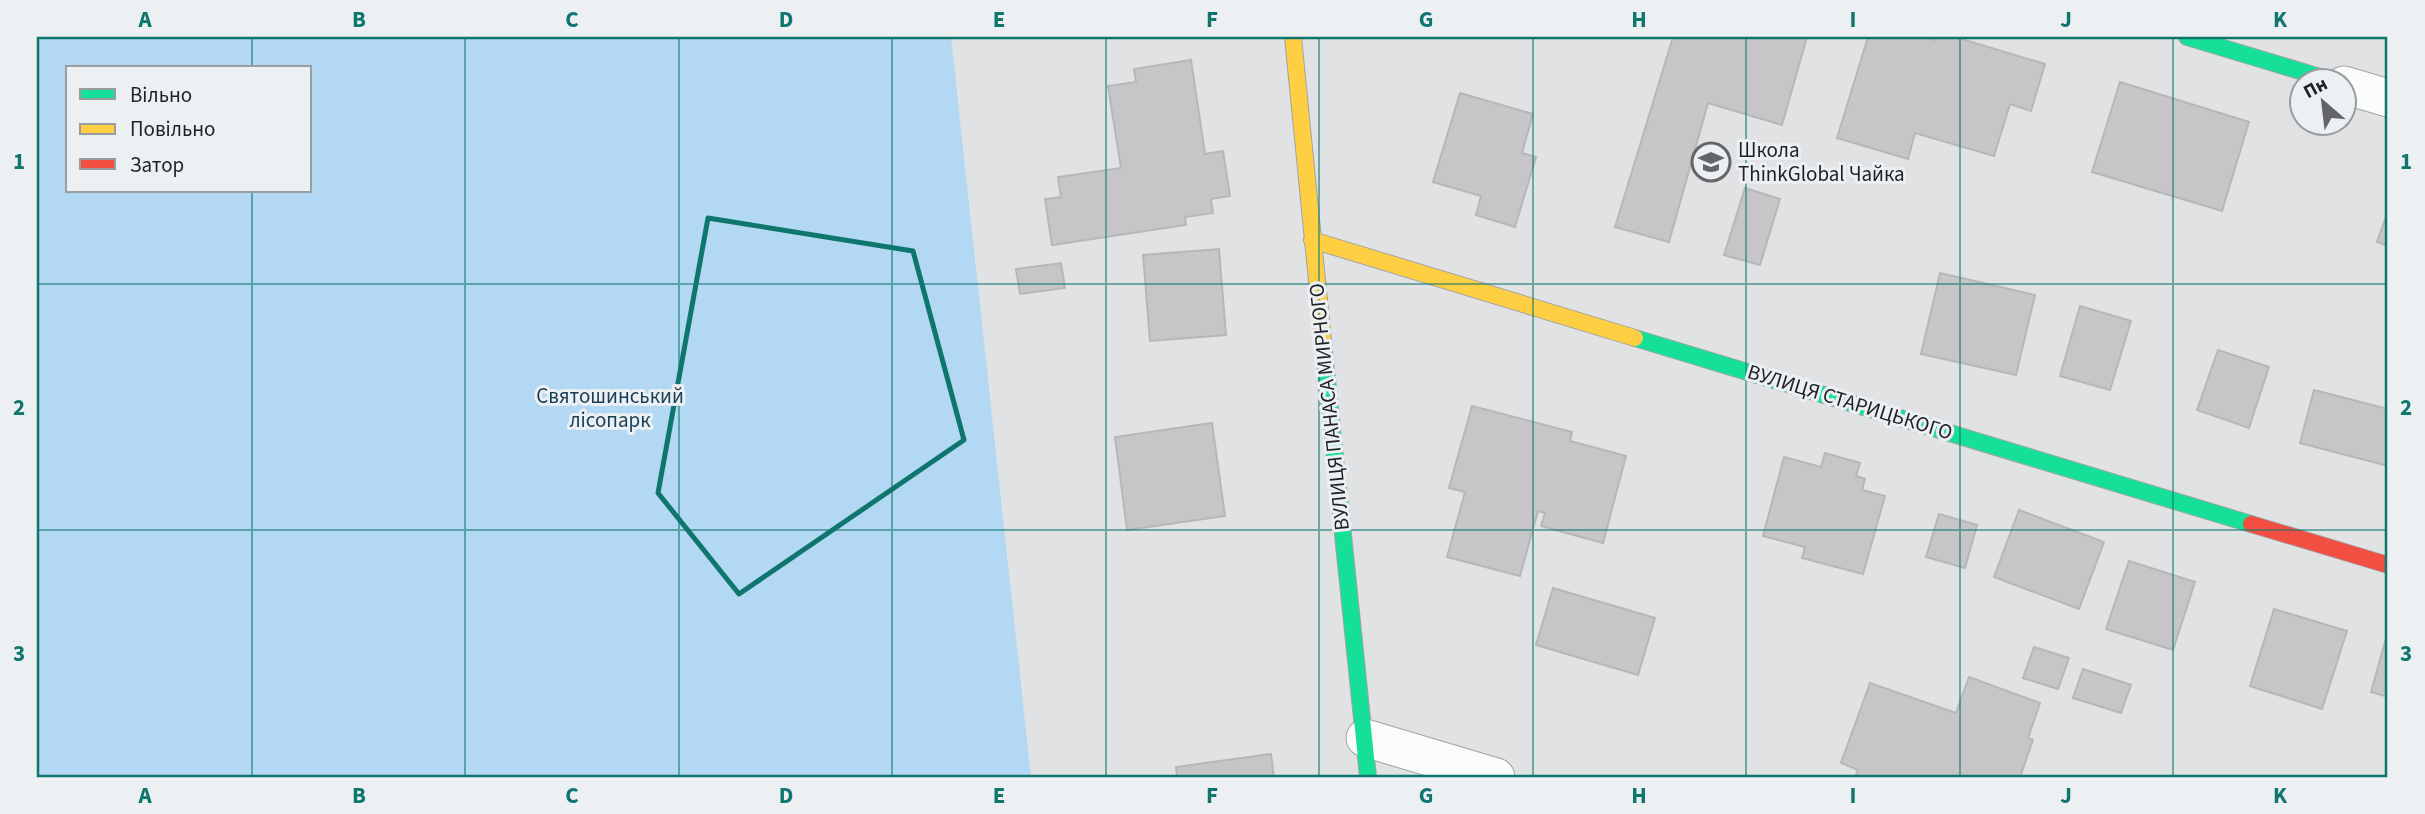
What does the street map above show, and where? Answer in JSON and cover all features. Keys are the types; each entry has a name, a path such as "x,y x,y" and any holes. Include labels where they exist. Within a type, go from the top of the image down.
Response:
{"street":[{"name":"ВУЛИЦЯ ПАНАСА МИРНОГО","path":"1293,37 1311,240 1368,777"},
{"path":"2188,37 2288,67"},
{"path":"2358,89 2388,98"},
{"name":"ВУЛИЦЯ СТАРИЦЬКОГО","path":"1311,240 2388,565"},
{"path":"1365,738 1496,777"}],"highlighted area":[{"path":"708,218 913,251 964,440 739,594 658,493"}],"green space":[{"name":"Святошинський лісопарк","path":"37,37 951,37 1031,777 37,777"}],"building":[{"path":"1673,37 1807,37 1782,125 1708,103 1669,242 1615,227"},
{"path":"1868,37 1926,37 1935,40 1936,37 1955,37 2045,64 2031,111 2010,104 1994,156 1915,133 1908,159 1837,138"},
{"path":"1191,60 1205,154 1223,151 1230,196 1211,199 1213,213 1185,217 1186,225 1052,245 1045,199 1061,197 1058,177 1121,168 1108,86 1136,82 1134,69"},
{"path":"2120,82 2249,122 2222,211 2092,172"},
{"path":"1460,93 1533,114 1522,153 1536,157 1515,227 1476,215 1481,196 1433,182"},
{"path":"1745,188 1780,199 1760,265 1724,255"},
{"path":"2388,211 2388,246 2377,242"},
{"path":"1219,249 1226,335 1150,341 1143,255"},
{"path":"1061,263 1065,288 1020,294 1016,269"},
{"path":"1940,273 2035,295 2016,375 1921,354"},
{"path":"2080,306 2131,321 2110,390 2060,376"},
{"path":"2218,350 2269,367 2249,428 2197,410"},
{"path":"2314,390 2388,409 2388,466 2300,443"},
{"path":"1472,406 1572,432 1570,441 1626,456 1603,543 1541,526 1545,513 1538,511 1520,576 1447,557 1465,492 1449,488"},
{"path":"1212,423 1225,516 1127,530 1115,437"},
{"path":"1825,453 1860,463 1856,476 1865,479 1862,490 1885,496 1863,574 1802,558 1805,547 1763,536 1784,457 1821,467"},
{"path":"2019,510 2104,542 2079,609 1994,577"},
{"path":"1939,514 1977,525 1965,568 1926,557"},
{"path":"2129,561 2195,582 2173,650 2106,629"},
{"path":"1553,588 1655,618 1638,675 1536,645"},
{"path":"2274,609 2347,631 2322,709 2250,686"},
{"path":"2388,631 2388,697 2371,692"},
{"path":"2034,647 2069,658 2058,689 2023,678"},
{"path":"2083,669 2131,685 2121,713 2073,698"},
{"path":"1969,677 2040,703 2028,738 2033,740 2020,777 1855,777 1858,770 1841,763 1870,683 1956,713"},
{"path":"1271,754 1274,777 1177,777 1176,767"}],"traffic: fast":[{"path":"2187,37 2288,67"},
{"path":"1635,338 2251,524"},
{"path":"1323,341 1368,777"}],"traffic: slow":[{"path":"1293,37 1323,341"},
{"path":"1312,240 1635,338"}],"traffic: jam":[{"path":"2251,524 2388,565"}],"place":[{"name":"Школа ThinkGlobal Чайка","path":"1711,162"}]}
